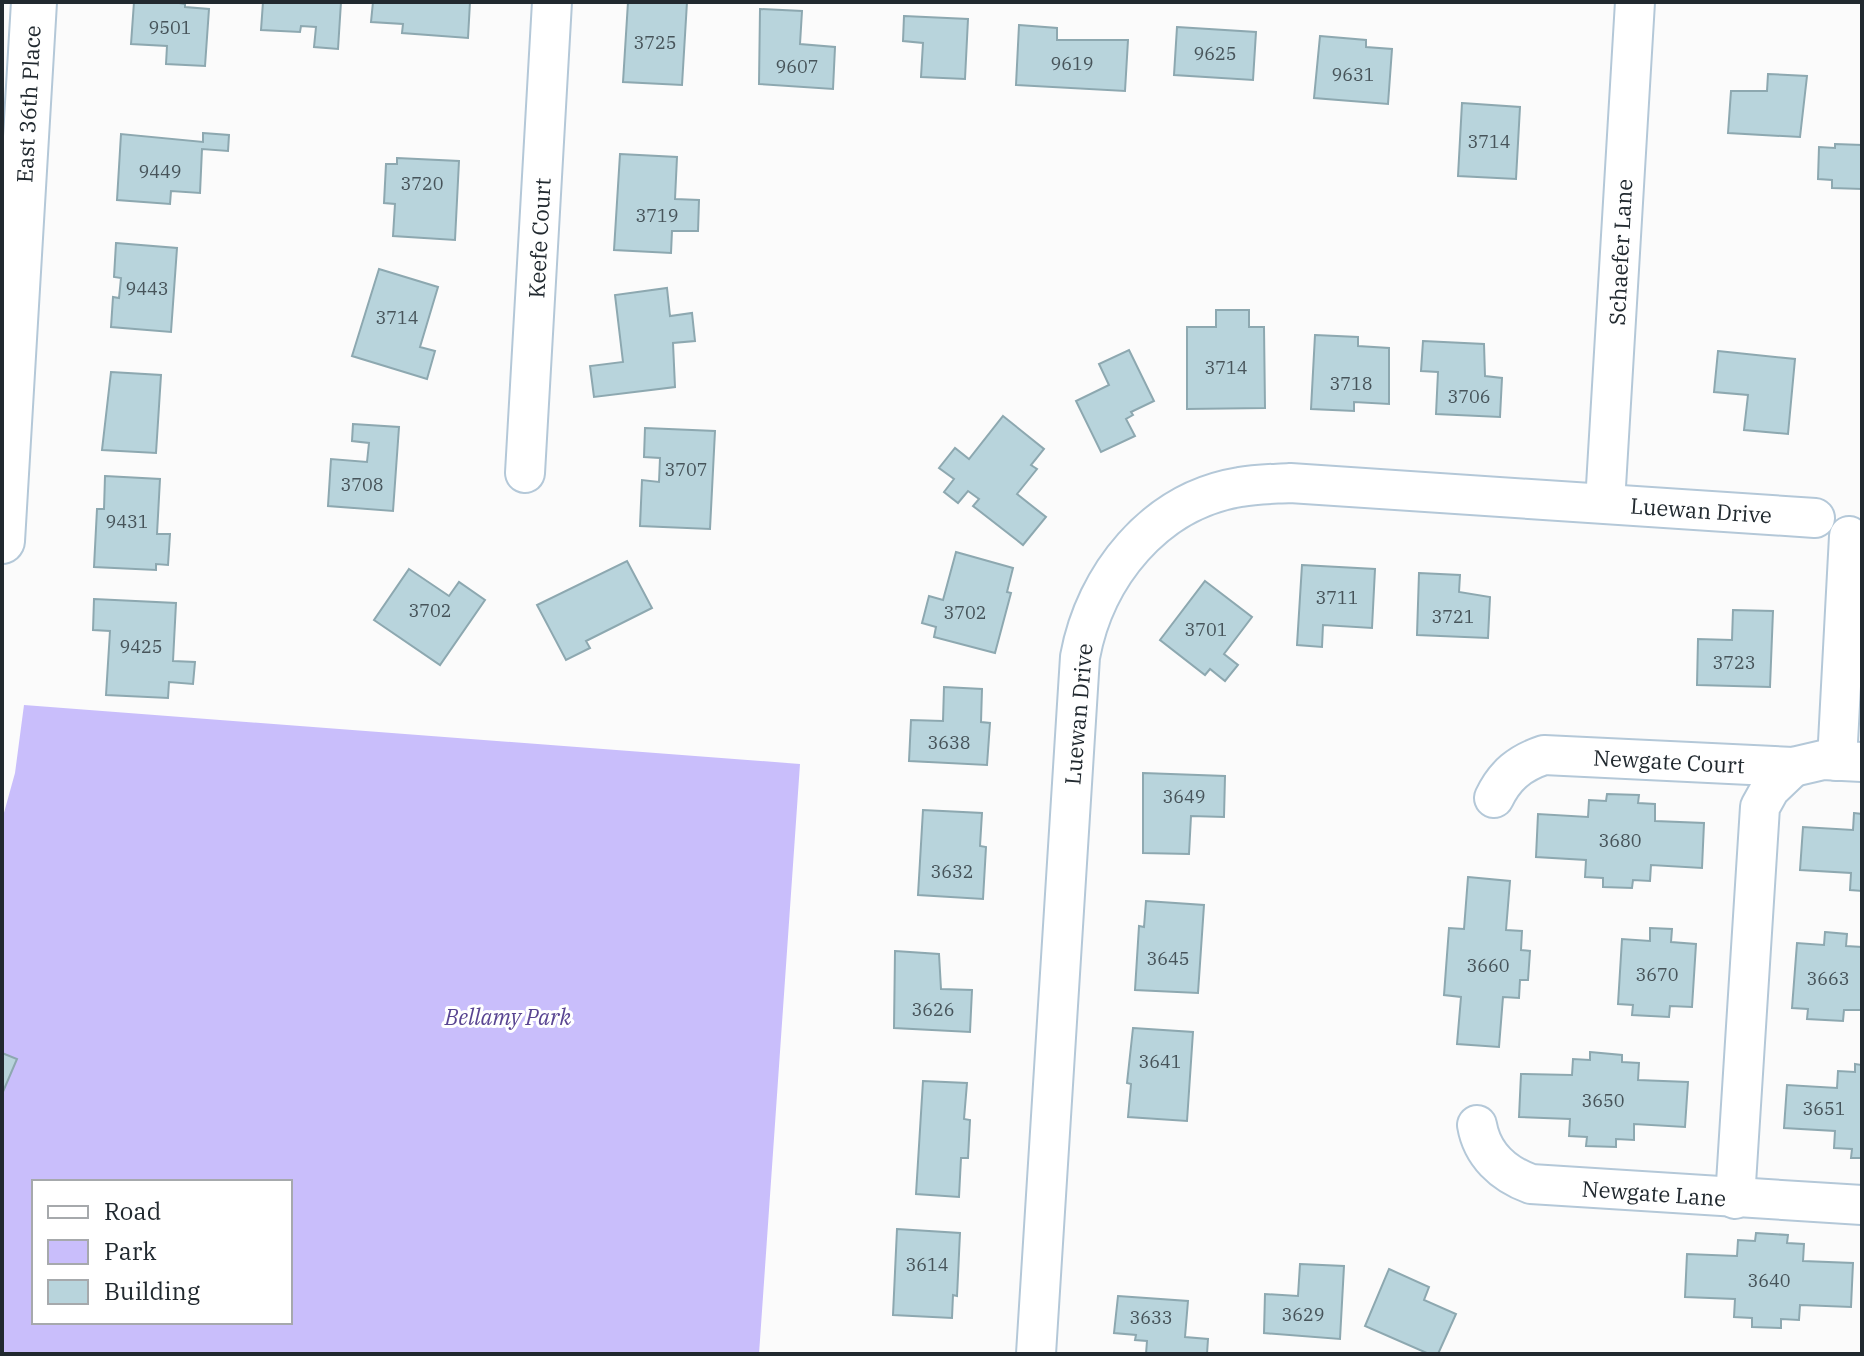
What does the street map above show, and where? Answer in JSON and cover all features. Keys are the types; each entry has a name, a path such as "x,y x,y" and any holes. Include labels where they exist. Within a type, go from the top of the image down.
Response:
{"street":[{"name":"East 36th Place","path":"2,541 34,2"},
{"name":"Keefe Court","path":"525,473 552,2"},
{"name":"Schaefer Lane","path":"1605,503 1635,2"},
{"name":"Luewan Drive","path":"1036,1354 1079,666 1092,611 1117,566 1151,529 1178,510 1240,487 1290,483 1815,518"},
{"path":"1849,536 1849,761"},
{"name":"Newgate Court","path":"1494,798 1513,771 1525,761 1544,755 1793,767 1810,761 1849,761"},
{"path":"1735,1199 1760,807 1770,789 1793,767"},
{"name":"Newgate Lane","path":"1477,1125 1479,1136 1494,1163 1531,1184 1862,1205"}],"green space":[{"name":"Bellamy Park","path":"24,705 800,764 759,1354 2,1354 2,820 15,773"}],"building":[{"path":"134,2 173,2 185,4 185,7 209,9 205,66 166,64 167,46 131,44"},
{"path":"263,2 341,2 338,49 314,47 316,27 301,26 300,32 261,30"},
{"path":"373,2 470,2 468,38 402,33 403,24 371,22"},
{"path":"628,2 687,2 682,85 623,82"},
{"path":"760,9 802,11 800,44 835,47 833,89 759,84"},
{"path":"904,16 968,19 965,79 921,77 923,43 903,41"},
{"path":"1019,25 1057,28 1057,40 1128,40 1125,91 1016,85"},
{"path":"1177,27 1256,32 1253,80 1174,75"},
{"path":"1320,36 1366,40 1366,47 1392,49 1388,104 1314,98"},
{"path":"1768,74 1807,76 1800,137 1728,133 1731,91 1767,91"},
{"path":"1462,103 1520,107 1516,179 1458,176"},
{"path":"203,133 229,135 228,151 202,149 200,193 171,191 170,204 117,200 121,134 203,142"},
{"path":"1835,144 1862,145 1862,189 1832,188 1832,180 1818,179 1819,147 1835,148"},
{"path":"620,154 677,157 675,199 699,200 698,231 672,231 671,253 614,250"},
{"path":"397,158 459,161 455,240 393,236 395,204 384,203 386,164 397,164"},
{"path":"116,243 177,248 171,332 111,327 113,297 119,298 121,278 114,277"},
{"path":"379,269 438,287 420,347 435,351 427,379 352,356"},
{"path":"667,288 670,316 692,313 695,341 673,343 675,387 594,397 590,366 623,362 615,295"},
{"path":"1216,310 1249,310 1249,327 1264,327 1265,408 1187,409 1187,327 1216,327"},
{"path":"1315,335 1358,337 1358,346 1389,348 1389,404 1354,402 1354,411 1311,409"},
{"path":"1423,341 1484,344 1485,376 1502,378 1500,417 1436,414 1438,372 1421,371"},
{"path":"1129,350 1154,401 1131,412 1133,415 1126,419 1135,436 1101,452 1076,401 1109,385 1099,364"},
{"path":"1718,351 1795,359 1788,434 1744,430 1748,395 1714,392"},
{"path":"111,372 161,375 156,453 102,450"},
{"path":"1003,416 1044,449 1031,465 1037,469 1017,494 1046,517 1023,545 973,506 979,499 968,491 958,503 944,492 954,479 939,468 955,448 969,459"},
{"path":"353,424 399,427 393,511 328,506 331,459 367,462 369,443 352,441"},
{"path":"645,428 715,431 710,529 640,526 642,480 659,482 660,458 644,457"},
{"path":"105,476 160,479 157,534 170,534 168,565 156,564 156,570 94,567 97,509 104,509"},
{"path":"956,552 1013,568 1007,592 1011,593 995,653 934,637 936,627 922,623 929,596 943,600"},
{"path":"627,561 652,608 586,641 590,648 566,660 537,605"},
{"path":"1302,565 1375,569 1372,628 1323,625 1322,647 1297,645"},
{"path":"409,569 449,596 459,582 485,600 440,665 374,620"},
{"path":"1419,573 1460,575 1459,592 1490,597 1488,638 1417,635"},
{"path":"1205,581 1252,617 1224,654 1238,665 1225,681 1210,669 1205,675 1160,640"},
{"path":"94,599 176,603 173,661 195,662 193,684 169,682 168,698 106,695 110,631 93,630"},
{"path":"1733,610 1773,611 1770,687 1697,685 1698,639 1732,640"},
{"path":"944,687 982,689 981,722 990,723 987,765 909,761 911,720 943,721"},
{"path":"1143,773 1225,776 1224,817 1191,816 1189,854 1143,853"},
{"path":"1607,794 1639,795 1638,803 1655,804 1655,821 1704,823 1702,868 1651,865 1650,881 1633,880 1632,888 1603,887 1603,878 1585,877 1586,860 1536,857 1538,814 1588,817 1589,800 1606,801"},
{"path":"923,810 982,813 980,846 986,847 983,899 918,895"},
{"path":"1854,813 1862,814 1862,891 1850,890 1851,873 1800,870 1803,827 1853,830"},
{"path":"1468,877 1510,881 1506,930 1522,931 1521,950 1530,951 1528,980 1520,980 1519,998 1503,997 1499,1047 1457,1044 1461,997 1444,995 1449,928 1464,929"},
{"path":"1146,901 1204,905 1198,993 1135,990 1139,926 1144,927"},
{"path":"1650,928 1672,929 1671,942 1696,944 1692,1007 1670,1006 1669,1017 1632,1015 1633,1005 1618,1004 1622,939 1650,941"},
{"path":"1825,932 1847,934 1846,946 1862,947 1862,1010 1844,1010 1843,1021 1807,1019 1808,1009 1792,1008 1797,943 1824,945"},
{"path":"895,951 939,954 941,989 972,990 970,1032 894,1028"},
{"path":"1133,1028 1193,1032 1187,1121 1128,1117 1131,1084 1127,1083"},
{"path":"1590,1052 1622,1055 1622,1062 1639,1063 1638,1080 1688,1082 1685,1127 1634,1124 1634,1140 1616,1139 1616,1147 1586,1146 1587,1137 1569,1136 1570,1119 1519,1117 1521,1074 1572,1075 1573,1059 1590,1060"},
{"path":"2,1053 17,1059 2,1094"},
{"path":"1855,1064 1862,1065 1862,1158 1851,1158 1852,1149 1834,1148 1835,1131 1784,1128 1787,1085 1837,1088 1838,1071 1855,1072"},
{"path":"923,1081 967,1083 964,1119 970,1120 968,1158 961,1158 959,1197 916,1194"},
{"path":"897,1229 960,1233 957,1296 953,1295 952,1318 893,1315"},
{"path":"1756,1233 1788,1235 1787,1243 1804,1244 1803,1261 1853,1263 1851,1307 1800,1305 1799,1320 1781,1319 1781,1328 1752,1327 1752,1318 1734,1317 1735,1299 1685,1297 1687,1254 1737,1256 1738,1240 1755,1241"},
{"path":"1300,1264 1344,1266 1340,1339 1264,1333 1265,1294 1298,1296"},
{"path":"1389,1269 1429,1287 1424,1300 1456,1314 1438,1354 1429,1354 1365,1326"},
{"path":"1118,1296 1188,1301 1185,1337 1208,1339 1207,1354 1146,1354 1147,1341 1135,1340 1136,1335 1114,1333"}]}
